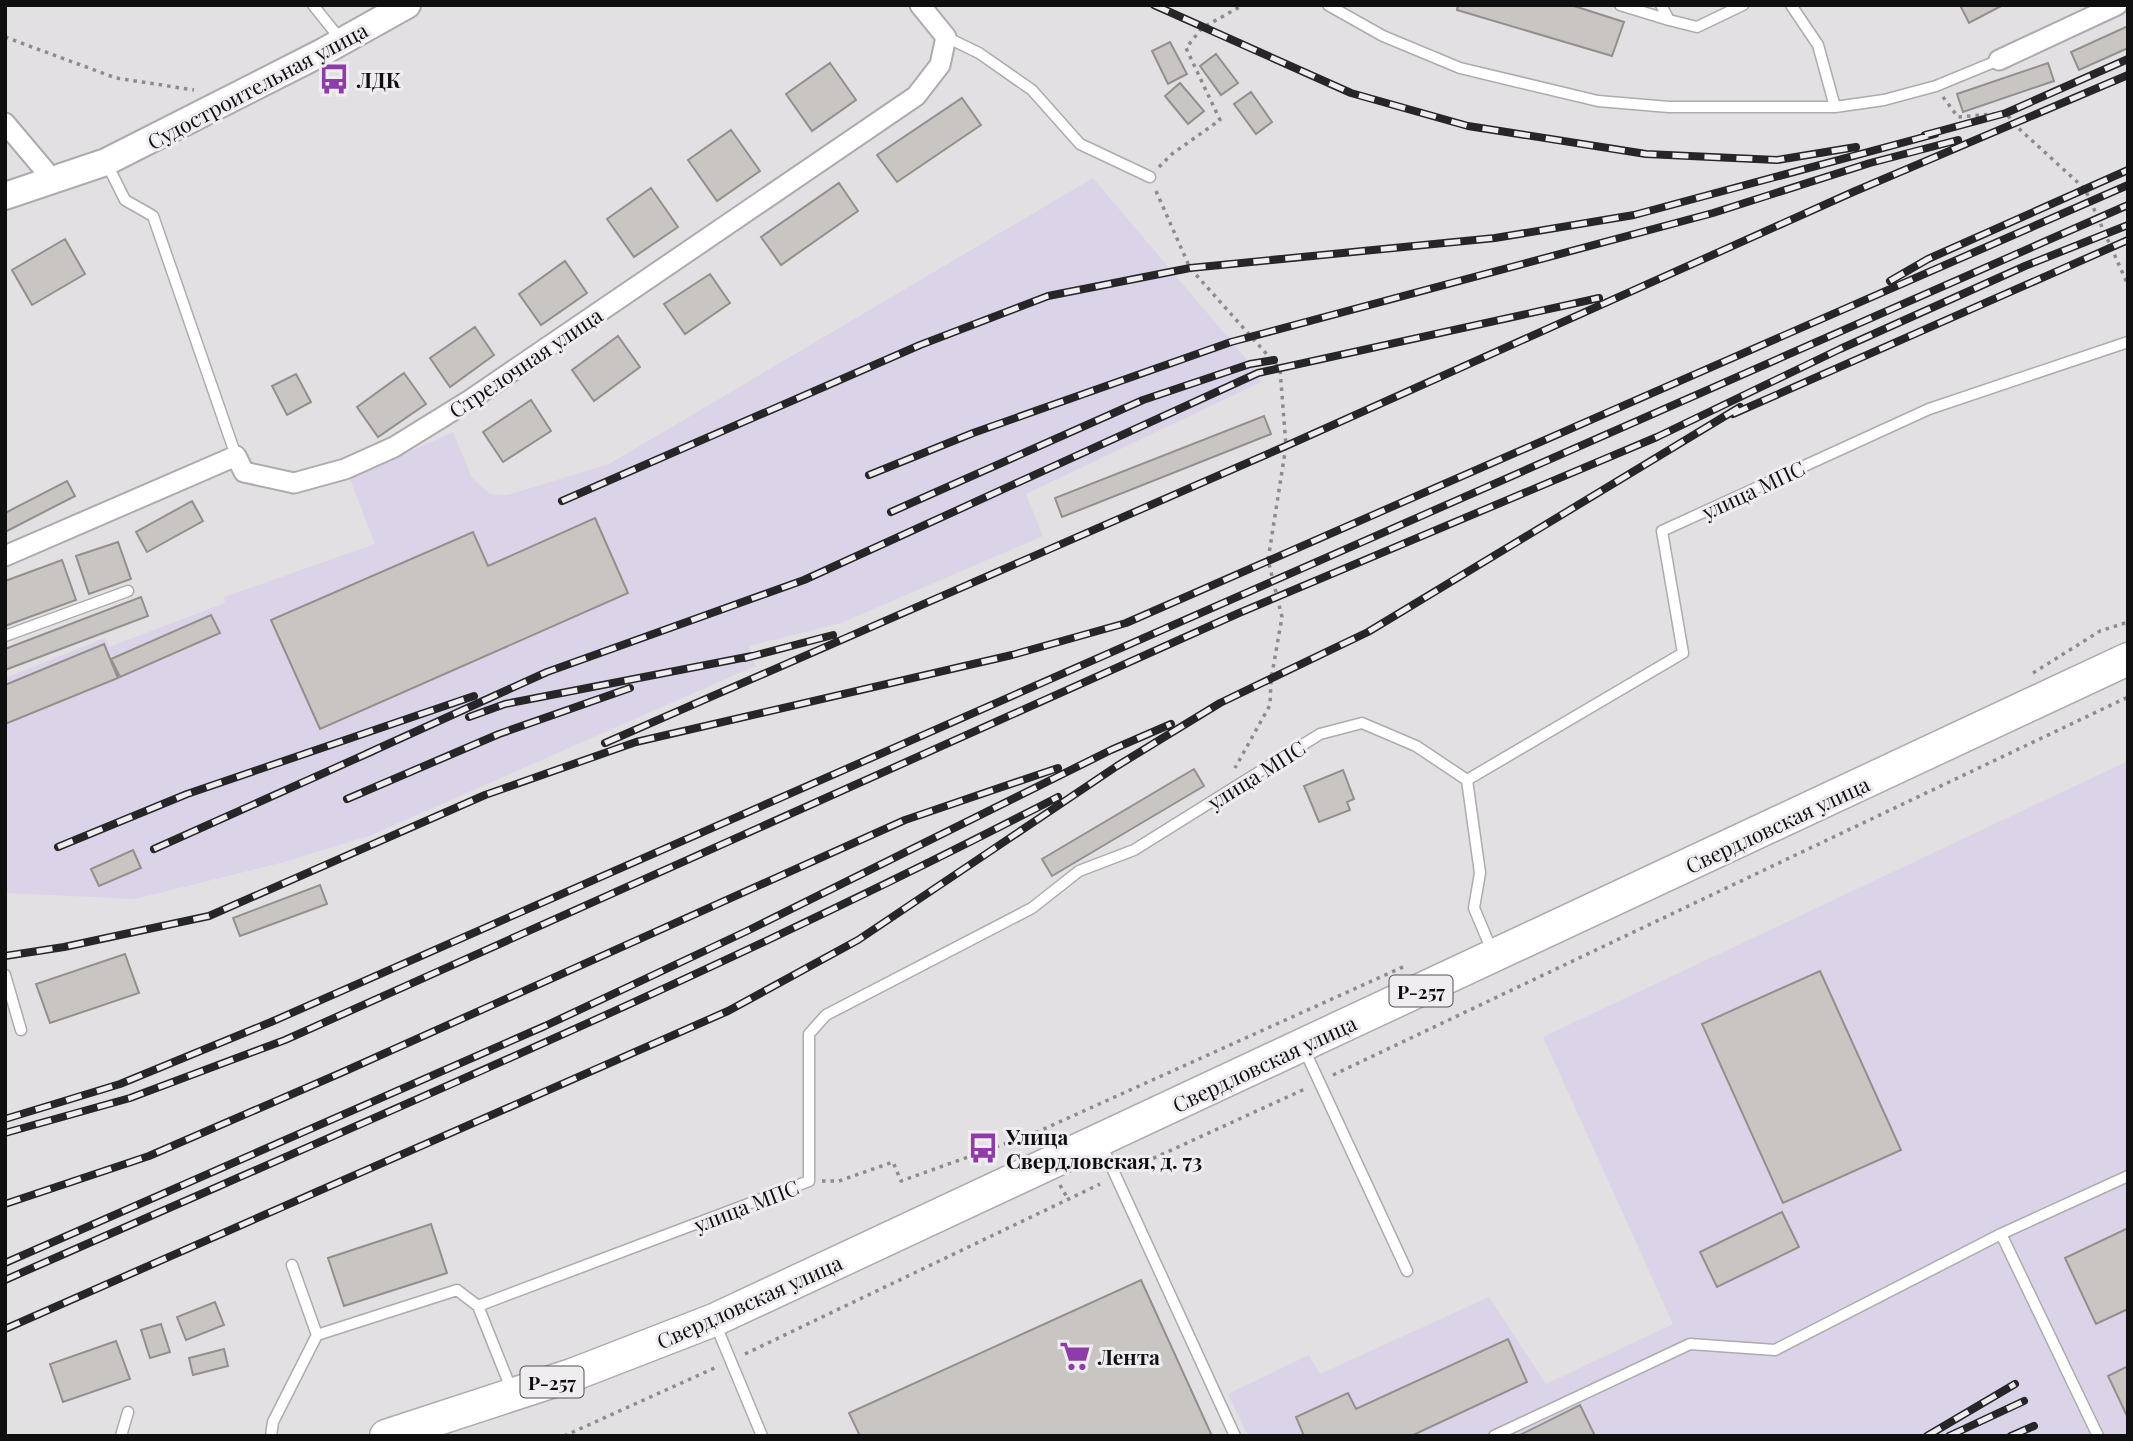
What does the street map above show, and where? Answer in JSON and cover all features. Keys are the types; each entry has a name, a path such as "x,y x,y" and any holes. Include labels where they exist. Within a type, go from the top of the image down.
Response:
{"highway":[{"name":"Свердловская улица","path":"386,1436 513,1395 714,1320 2128,659"}],"main road":[{"name":"Судостроительная улица","path":"5,195 106,162 343,42 407,5"}],"street":[{"path":"920,5 946,37"},
{"path":"1999,60 2117,5"},
{"name":"Стрелочная улица","path":"236,456 244,472 294,483 345,469 394,447 470,400 916,96 940,65 946,37"},
{"path":"5,123 53,180"},
{"path":"5,555 236,456"}],"lane":[{"path":"313,5 343,42"},
{"path":"1328,5 1383,36 1460,68 1598,101 1669,107 1835,107 1884,100 1936,86 1999,60"},
{"path":"1620,5 1697,27 1744,5"},
{"path":"1661,5 1669,20"},
{"path":"1791,5 1818,45 1835,107"},
{"path":"946,37 979,53 1032,90 1080,144 1150,177"},
{"path":"106,162 125,200 153,216 236,456"},
{"name":"улица МПС","path":"478,1306 809,1181 809,1034 826,1015 1032,908 1079,871 1133,850 1320,734 1362,723 1416,746 1467,780 1683,653 1662,531 1929,409 2128,342"},
{"path":"5,636 128,591"},
{"path":"1467,780 1480,873 1474,908 1495,957"},
{"path":"5,975 21,1030"},
{"path":"1302,1045 1407,1271"},
{"path":"1099,1139 1236,1436"},
{"path":"1494,1436 1690,1344 1775,1350 2001,1234 2128,1176"},
{"path":"2001,1234 2098,1436"},
{"path":"292,1265 317,1335"},
{"path":"271,1436 273,1422 317,1335 457,1290 478,1306 513,1395"},
{"path":"714,1320 728,1362 762,1436"},
{"path":"121,1436 128,1412"}],"path":[{"path":"1227,793 1238,759 1270,705 1270,680 1282,617 1268,559 1286,446 1280,369 1190,268 1150,177 1172,154 1220,120 1186,48 1202,28 1243,5"},
{"path":"5,37 116,78 184,91 196,90"},
{"path":"1936,86 1958,117 2006,113 2015,125 2085,189 2128,285"},
{"path":"2024,678 2100,631 2128,622"},
{"path":"1130,1169 1318,1083 2128,697"},
{"path":"809,1181 839,1181 893,1162 901,1181 1035,1133 1413,963"},
{"path":"564,1436 728,1362 1100,1184"},
{"path":"1060,1185 1068,1199"}],"shaded area":[{"path":"1093,178 1258,373 1261,382 1026,494 1043,536 841,623 749,646 755,666 369,836 284,862 135,899 5,893 5,678 105,638 109,647 225,603 224,597 375,544 350,479 453,432 472,478 490,494 507,495 609,464"},
{"path":"2128,761 2128,1436 1248,1436 1228,1394 1309,1355 1320,1374 1489,1297 1546,1384 1673,1324 1543,1037"}],"building":[{"path":"1458,5 1571,5 1624,22 1612,56 1457,10"},
{"path":"1960,5 2003,5 1969,23"},
{"path":"2128,26 2128,48 2079,70 2071,52"},
{"path":"1170,42 1187,74 1168,84 1152,51"},
{"path":"1216,54 1238,83 1221,95 1200,66"},
{"path":"830,63 856,100 812,131 786,94"},
{"path":"2048,63 2054,81 1963,112 1957,94"},
{"path":"1180,83 1204,111 1188,124 1165,96"},
{"path":"1251,92 1272,122 1256,134 1234,104"},
{"path":"962,98 981,125 897,182 877,155"},
{"path":"731,130 760,171 717,201 688,160"},
{"path":"839,183 858,211 781,265 761,237"},
{"path":"651,188 678,227 634,257 607,219"},
{"path":"65,239 85,274 32,305 12,270"},
{"path":"565,261 587,293 541,325 519,294"},
{"path":"710,274 730,303 685,334 664,304"},
{"path":"475,327 494,355 450,387 430,358"},
{"path":"618,336 640,367 594,401 572,370"},
{"path":"404,373 426,404 378,437 357,407"},
{"path":"296,374 311,402 287,415 272,386"},
{"path":"531,400 551,431 503,462 483,432"},
{"path":"1264,416 1271,434 1062,517 1055,498"},
{"path":"67,481 75,496 5,532 5,513"},
{"path":"192,501 203,521 147,552 136,532"},
{"path":"595,518 628,593 320,729 271,620 473,532 488,566"},
{"path":"118,542 131,579 89,594 76,556"},
{"path":"62,560 76,600 5,626 5,581"},
{"path":"141,597 148,616 5,670 5,649"},
{"path":"211,615 220,633 120,677 111,659"},
{"path":"104,644 118,678 5,724 5,685"},
{"path":"1194,769 1204,786 1052,876 1042,859"},
{"path":"1343,770 1354,799 1347,802 1350,810 1319,822 1304,786"},
{"path":"133,850 141,868 99,886 91,869"},
{"path":"320,885 327,904 240,936 233,918"},
{"path":"125,954 139,993 50,1023 36,984"},
{"path":"1820,971 1901,1150 1783,1203 1702,1024"},
{"path":"1782,1212 1799,1247 1717,1287 1700,1252"},
{"path":"431,1224 447,1273 344,1306 328,1258"},
{"path":"2128,1228 2128,1309 2096,1324 2065,1258"},
{"name":"Лента","path":"1141,1280 1212,1436 860,1436 849,1413"},
{"path":"215,1302 224,1325 186,1340 177,1317"},
{"path":"161,1324 170,1352 150,1358 141,1330"},
{"path":"1508,1339 1527,1382 1411,1436 1304,1436 1296,1417 1348,1393 1356,1409"},
{"path":"116,1341 130,1379 63,1402 50,1364"},
{"path":"224,1349 228,1366 193,1375 189,1358"},
{"path":"2128,1366 2128,1418 2108,1376"},
{"path":"1580,1405 1595,1436 1518,1436"}],"railway":[{"path":"1154,5 1351,93 1468,126 1646,154 1777,160 1856,147"},
{"path":"1925,135 2006,113 2128,59"},
{"path":"605,743 1286,446 1853,192 2128,75"},
{"path":"562,501 920,345 1048,296 1190,268 1495,238 1634,215 1935,134"},
{"path":"869,475 973,433 1231,342 1713,213 1870,163 1958,140"},
{"path":"1890,281 1928,259 2128,170"},
{"path":"5,956 64,947 209,916 485,795 636,742 1012,655 1126,623 2128,185"},
{"path":"5,1119 120,1084 271,1022 2128,205"},
{"path":"5,1133 130,1098 285,1040 1239,613 1657,437 1840,349 2025,266 2128,225"},
{"path":"1733,414 2128,240"},
{"path":"366,754 547,672 804,580 1258,373 1599,298"},
{"path":"891,512 1143,400 1250,364 1274,360"},
{"path":"5,1329 728,1011 858,940 1117,766 1220,703 1368,632 1740,407"},
{"path":"745,658 833,635"},
{"path":"469,717 505,704 752,656"},
{"path":"347,799 499,734 630,688"},
{"path":"58,847 187,794 474,696"},
{"path":"5,1263 545,1026 747,931 1111,750 1171,724"},
{"path":"154,849 373,751"},
{"path":"5,1204 149,1156 905,820 1058,768"},
{"path":"5,1280 667,987 798,926 1058,797"},
{"path":"1927,1436 2015,1384"},
{"path":"1949,1436 2024,1401"},
{"path":"2011,1436 2034,1426"}],"place":[{"name":"ЛДК","path":"334,79"},
{"name":"Улица Свердловская, д. 73","path":"983,1148"},
{"name":"Лента","path":"1075,1356"}]}
